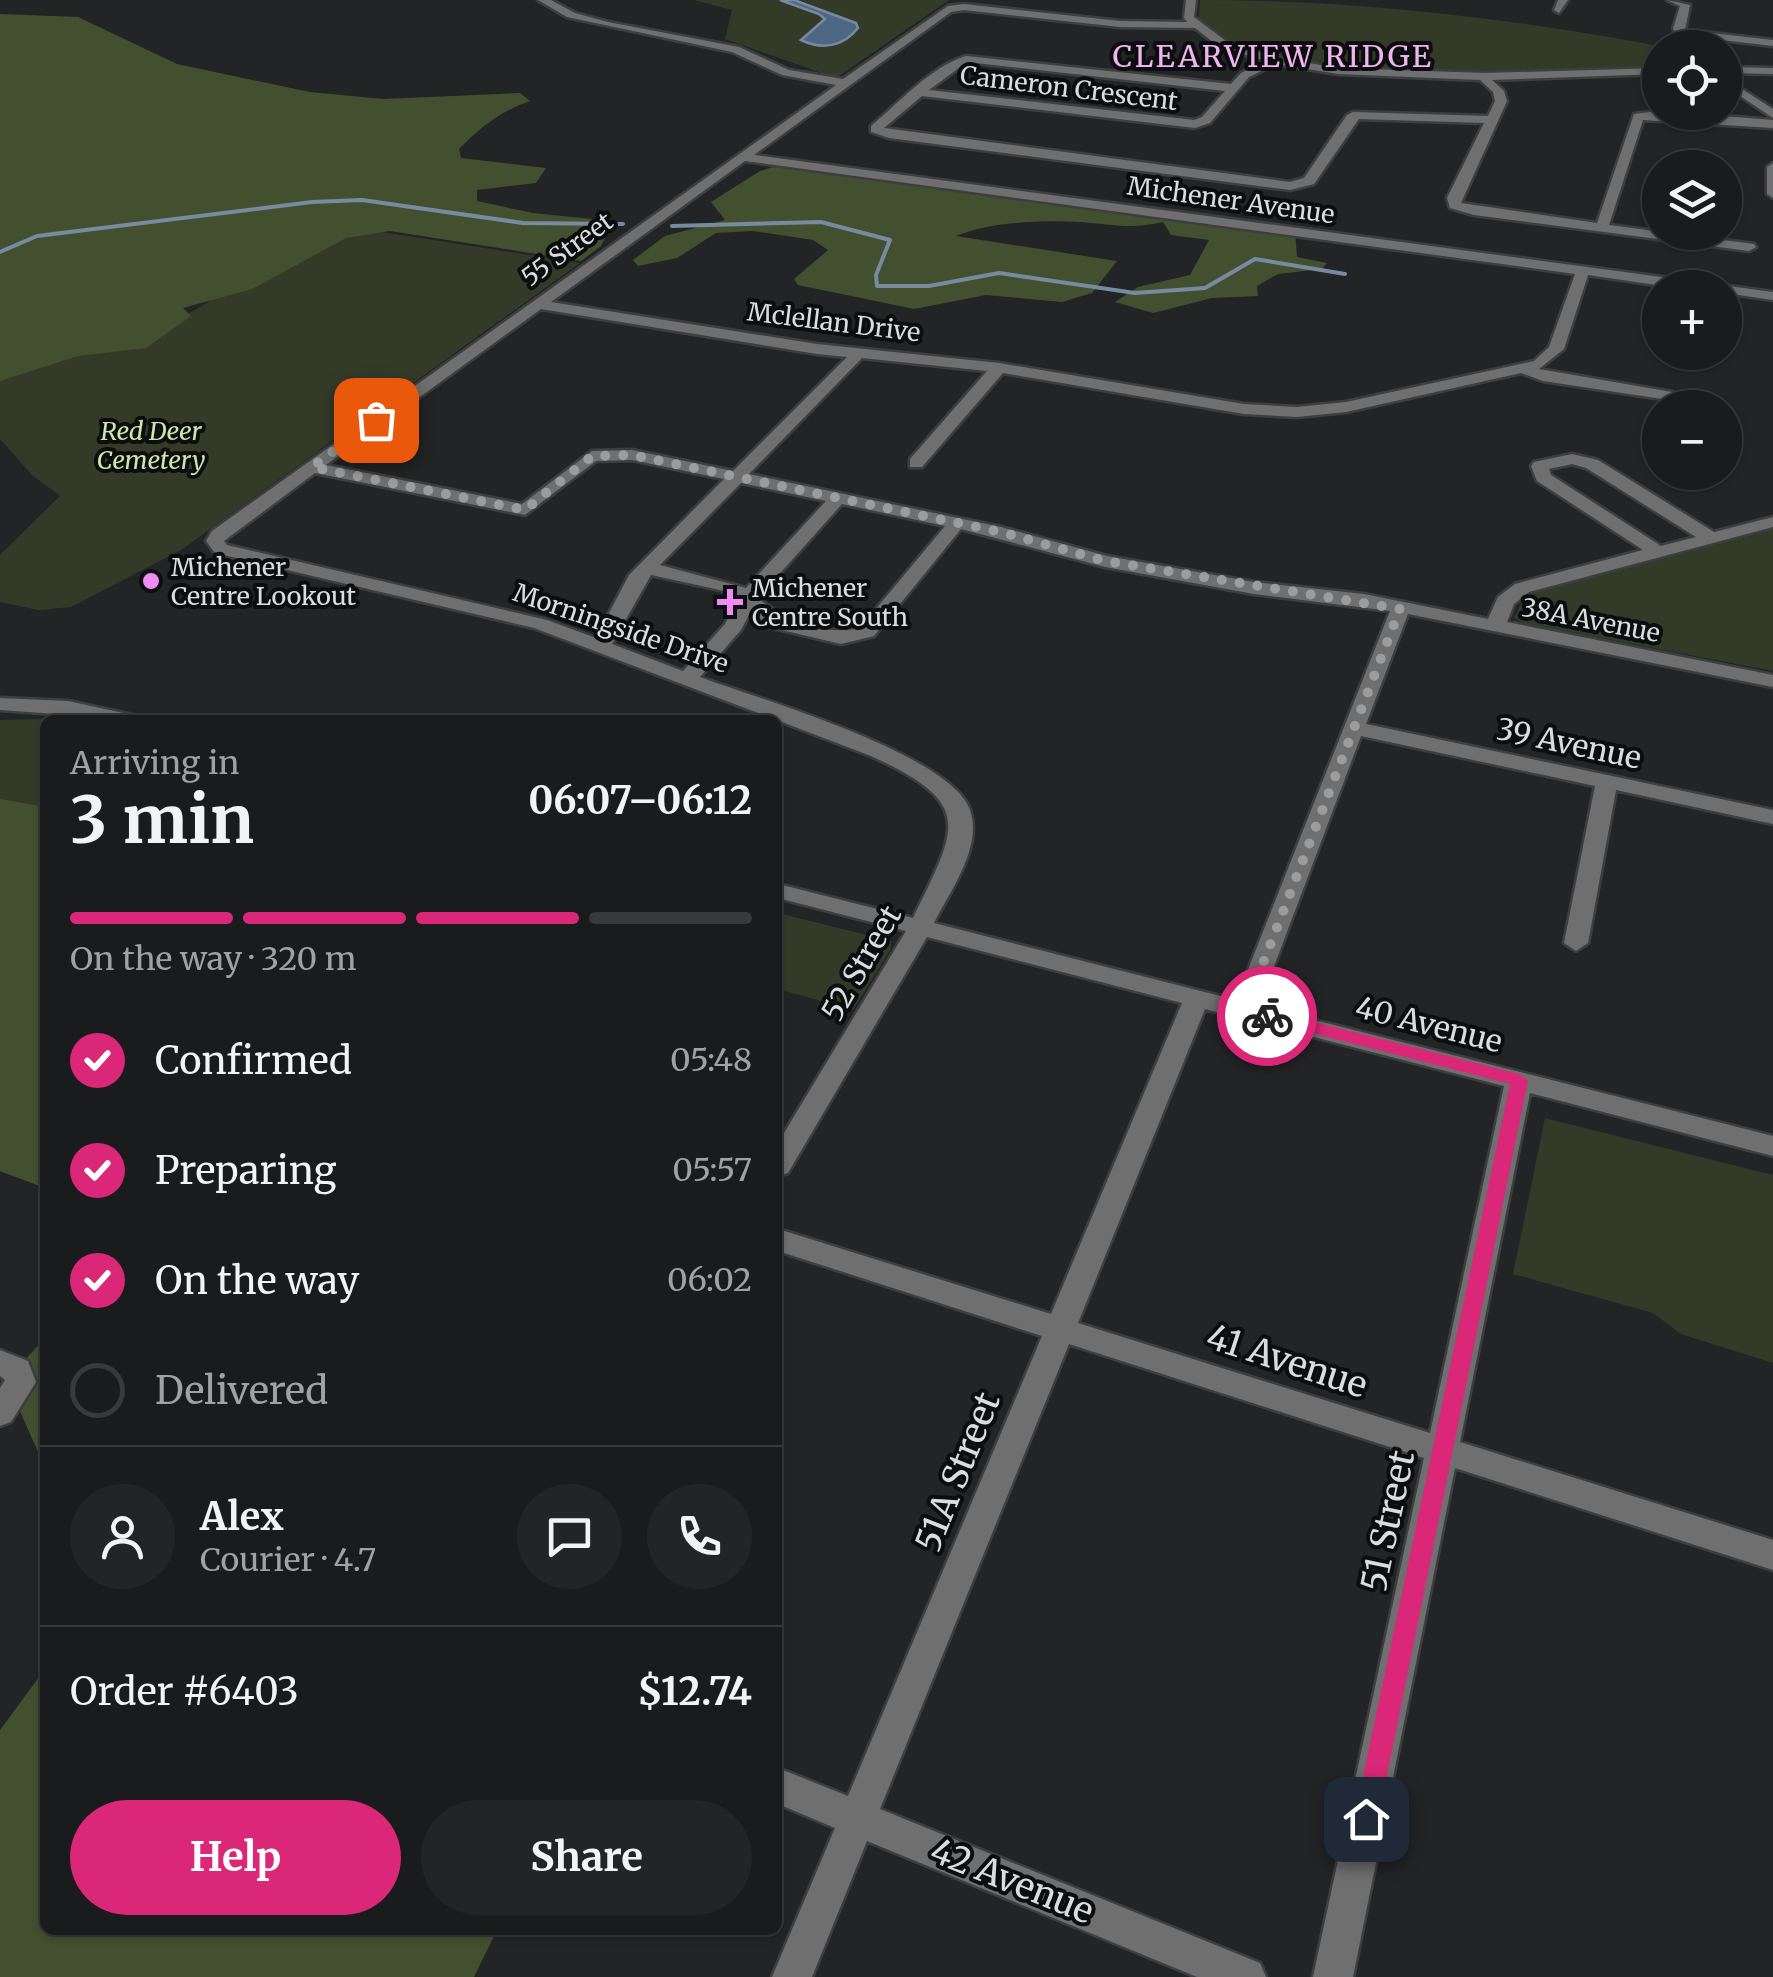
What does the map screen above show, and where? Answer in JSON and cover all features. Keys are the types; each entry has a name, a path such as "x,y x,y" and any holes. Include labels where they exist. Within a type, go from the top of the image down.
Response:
{"street":[{"path":"543,0 607,25 734,49 786,74 846,83"},
{"path":"1191,0 1188,14 1195,25 1218,41 1276,60 1388,75 1642,71"},
{"path":"1672,0 1685,5 1678,29 1682,34 1773,44"},
{"name":"55 Street","path":"215,541 538,304 956,7 1120,24 1195,25"},
{"name":"Cameron Crescent","path":"1232,88 970,58 958,61 876,126 876,130 1297,186 1309,181 1353,116 1493,120"},
{"path":"1232,88 1250,72 1276,60"},
{"path":"1742,71 1773,72"},
{"path":"1481,75 1501,98 1454,198 1455,205 1474,211 1749,247"},
{"name":"Cameron Crescent","path":"918,92 1189,125 1206,120 1232,88"},
{"path":"1742,93 1773,114"},
{"path":"1602,227 1638,117 1659,115 1773,124"},
{"name":"Michener Avenue","path":"742,157 1642,278"},
{"path":"1773,167 1773,194"},
{"path":"1526,369 1554,352 1583,270"},
{"path":"1742,291 1773,296"},
{"name":"Mclellan Drive","path":"538,304 859,353 999,368 1244,409 1312,412 1526,369"},
{"path":"602,645 634,582 646,568 859,353"},
{"path":"916,463 999,368"},
{"path":"1526,369 1544,376 1642,391"},
{"name":"38A Avenue","path":"312,467 525,510 586,459 601,453 632,455 957,523 1105,561 1400,609 1773,681"},
{"path":"1658,552 1543,477 1540,466 1566,459 1592,464 1712,538"},
{"path":"687,678 734,626 748,597 838,499"},
{"path":"1495,627 1504,601 1522,588 1773,522"},
{"path":"646,568 731,586 748,597 766,617 784,626 842,638 867,632 957,523"},
{"name":"Morningside Drive","path":"215,541 222,549 534,622 879,750 920,770 941,786"},
{"path":"1245,1010 1400,609"},
{"path":"0,704 68,707 106,715"},
{"name":"39 Avenue","path":"1353,728 1773,817"},
{"path":"1576,944 1607,782"},
{"name":"52 Street","path":"782,1159 921,926 961,843 959,810 941,786"},
{"name":"40 Avenue","path":"782,893 1773,1146"},
{"name":"51A Street","path":"792,1977 1197,998"},
{"name":"51 Street","path":"1333,1977 1519,1080"},
{"name":"41 Avenue","path":"782,1241 1773,1555"},
{"path":"0,1413 21,1382 9,1367"},
{"name":"42 Avenue","path":"782,1788 1246,1977"}],"green space":[{"path":"694,0 949,0 836,78 725,39 732,10"},
{"path":"1200,0 1317,3 1433,13 1642,43 1642,68 1488,73 1347,68 1284,58 1233,42 1199,17"},
{"path":"0,14 78,17 177,64 310,92 383,99 520,93 530,101 483,127 459,149 461,158 546,168 536,183 477,190 477,201 533,213 602,220 608,232 601,246 581,261 390,231 346,238 252,289 183,308 191,316 146,348 78,356 0,381"},
{"path":"786,163 1295,231 1297,257 1327,263 1322,269 1278,274 1257,286 1258,296 1212,298 1153,313 1115,302 1138,287 1190,275 1209,240 1171,235 1163,222 1130,226 1032,222 985,228 956,236 1117,261 1092,293 1062,302 986,295 914,309 798,285 794,279 828,250 813,240 753,231 716,233 677,258 638,266 633,260 665,236 725,220 711,202 760,171"},
{"name":"Red Deer Cemetery","path":"382,232 580,263 181,550 71,607 38,610 0,602 0,555 60,496 32,475 0,439 0,377 53,360 133,345 327,235"},
{"path":"1773,525 1773,671 1523,623 1514,618 1525,596 1541,590"},
{"path":"40,719 40,1186 0,1171 0,720"},
{"path":"0,799 40,806 40,1186 0,1171"},
{"path":"782,914 891,941 891,949 853,1010 782,990"},
{"path":"1545,1118 1773,1175 1773,1363 1681,1334 1653,1313 1513,1274"},
{"path":"40,1344 40,1457 16,1402 15,1371"},
{"path":"40,1676 40,1935 495,1935 474,1977 0,1977 0,1730"}],"water":[{"path":"780,0 794,0 856,23 858,28 839,43 809,43 801,40 825,19"}],"waterway":[{"path":"0,252 37,236 312,202 362,200 523,223 623,224"},
{"path":"672,226 821,222 890,240 876,275 877,286 929,286 999,273 1135,293 1205,288 1255,259 1345,274"}],"way so far":[{"path":"376,420 312,467 525,510 586,459 601,453 632,455 1001,532 1105,561 1254,588 1364,600 1400,609 1245,1010 1267,1016"}],"place":[{"name":"Michener Centre Lookout","path":"151,581"},
{"name":"Michener Centre South","path":"730,602"}],"district":[{"name":"CLEARVIEW RIDGE","path":"1273,56"}],"route":[{"path":"1267,1016 1519,1080 1366,1819"}]}
